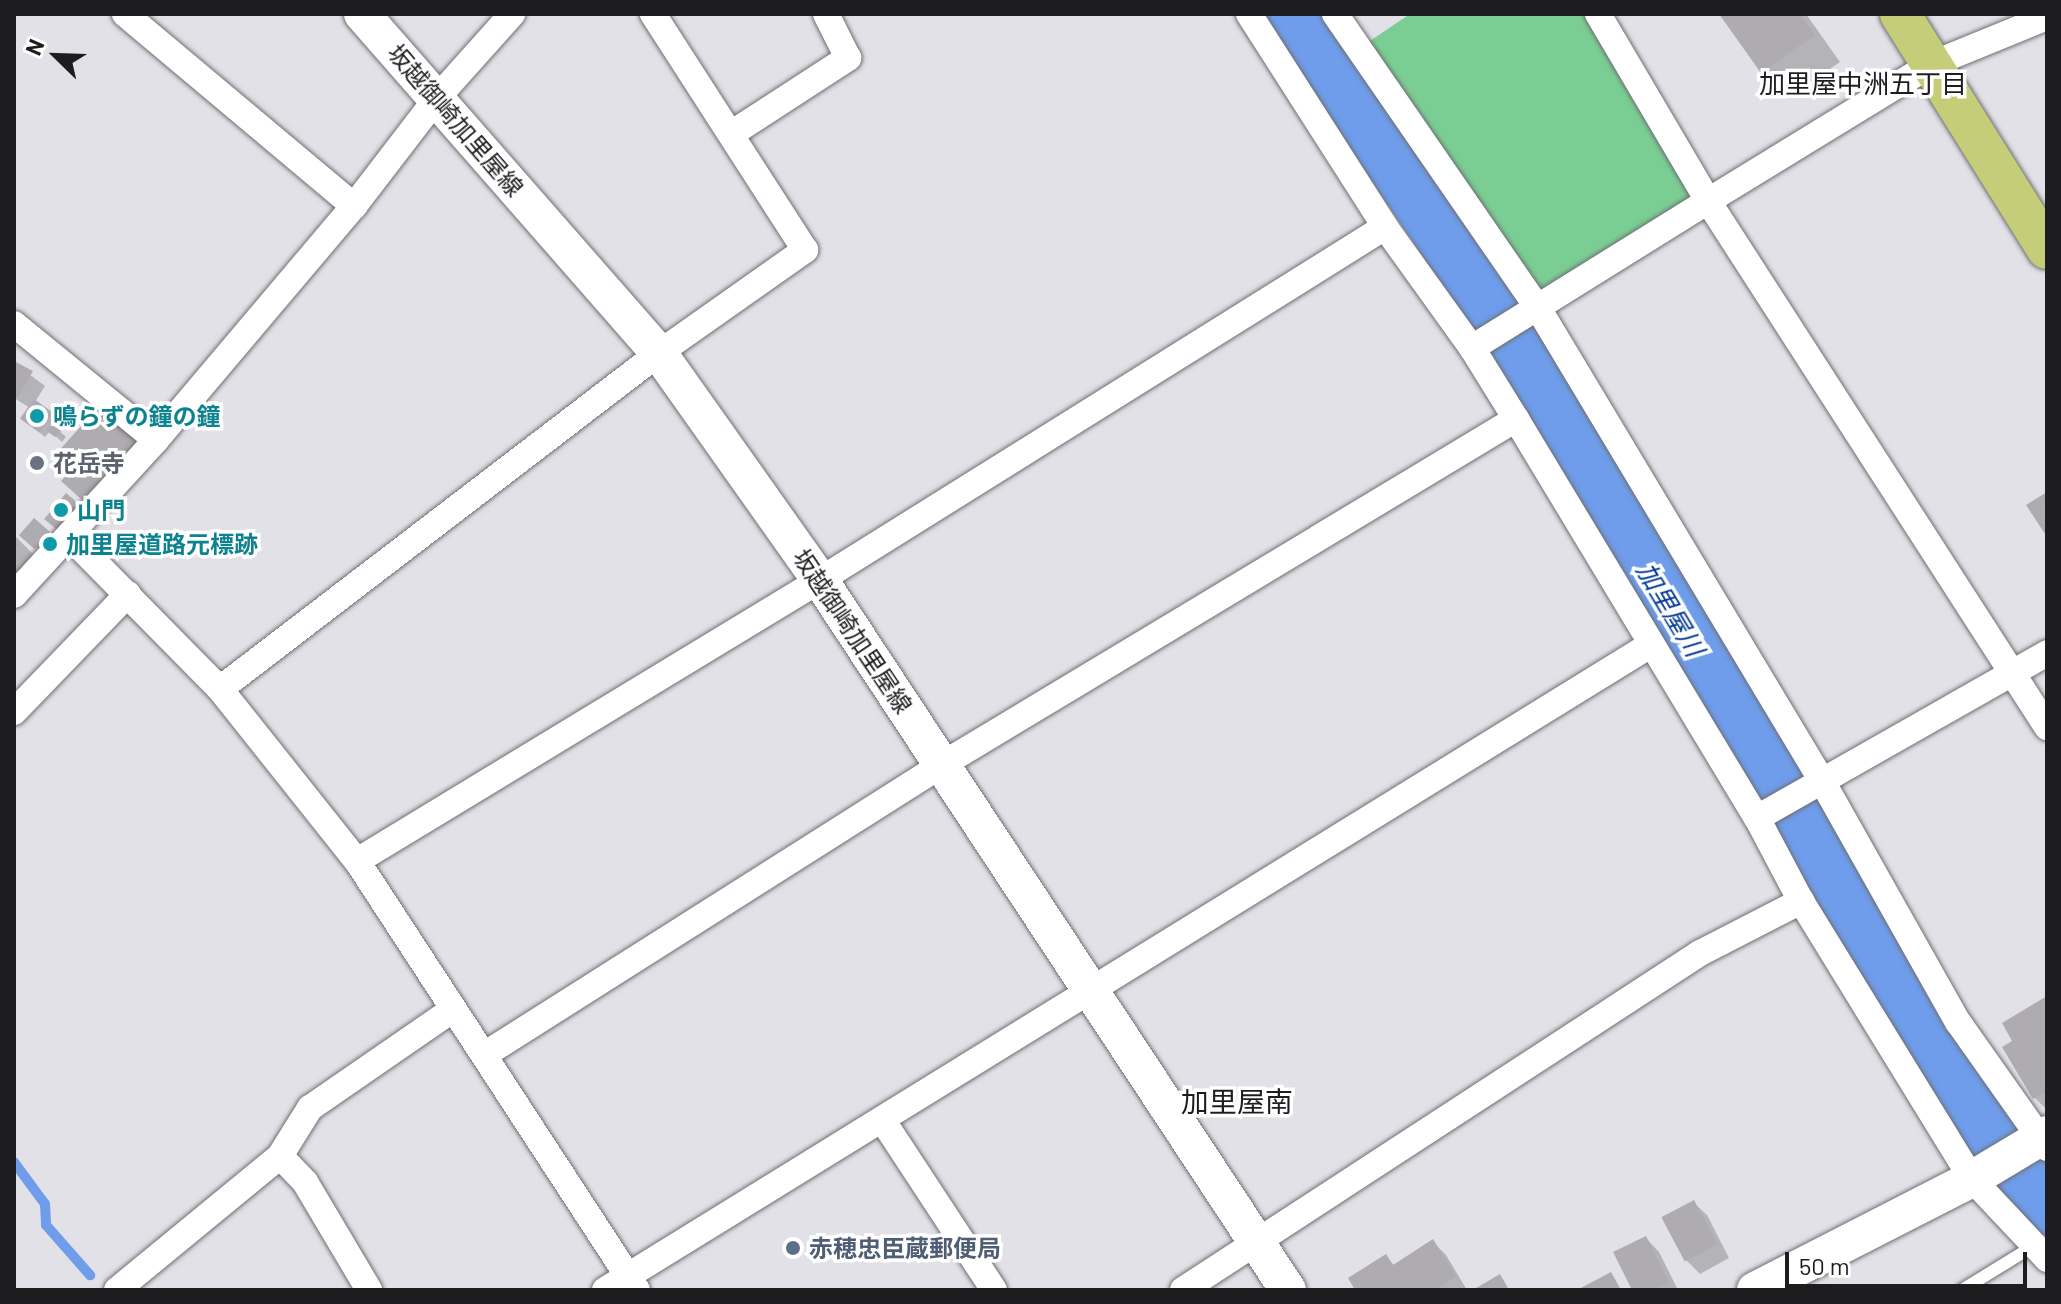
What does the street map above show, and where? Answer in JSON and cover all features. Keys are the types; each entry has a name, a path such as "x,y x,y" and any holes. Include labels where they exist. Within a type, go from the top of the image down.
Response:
{"main road":[{"path":"1900,14 2047,249"}],"street":[{"path":"125,14 354,206"},
{"name":"坂越御崎加里屋線","path":"362,14 659,353 820,580 1288,1290"},
{"path":"14,595 156,440 354,206 437,98 512,14"},
{"path":"220,689 659,353 805,250 653,14"},
{"path":"731,134 848,58 826,14"},
{"path":"1249,14 1385,227 1472,348 1757,818 1801,901 1977,1176 2040,1253"},
{"path":"1335,14 1538,308 1822,781 1958,1022 2041,1141 1755,1290"},
{"path":"1598,14 1708,201 2047,727"},
{"path":"1472,348 1932,64 2047,17"},
{"path":"357,861 820,580 1385,227"},
{"path":"14,324 156,440"},
{"path":"484,1055 943,764 1516,419"},
{"path":"70,537 220,689 357,861 632,1283"},
{"path":"14,712 128,594"},
{"path":"605,1290 632,1283 1092,989 1650,645"},
{"path":"1757,818 2047,653"},
{"path":"1183,1290 1700,953 1801,901"},
{"path":"117,1290 280,1156 310,1108 452,1010"},
{"path":"883,1121 994,1290"},
{"path":"280,1156 305,1182 369,1290"}],"lane":[{"path":"1962,1290 2040,1253"}],"green space":[{"path":"1410,14 1598,14 1708,201 1538,308 1358,49"}],"building":[{"path":"1719,14 1800,14 1815,35 1761,73"},
{"path":"14,361 33,371 18,397 14,395"},
{"name":"鳴らずの鐘の鐘","path":"34,399 53,413 39,433 20,418"},
{"path":"100,405 136,437 81,499 61,481 72,469 55,455"},
{"path":"53,423 62,430 55,437 47,431"},
{"path":"2047,492 2047,537 2026,505"},
{"name":"山門","path":"66,493 78,503 56,529 44,519"},
{"path":"34,518 50,532 35,549 19,535"},
{"path":"2047,996 2047,1091 2033,1099 2002,1047 2012,1041 2002,1023"},
{"path":"1694,1200 1717,1244 1685,1262 1661,1217"},
{"path":"1646,1236 1669,1282 1655,1290 1632,1290 1613,1252"},
{"path":"1433,1239 1456,1276 1434,1290 1355,1290 1348,1278 1386,1254 1393,1265"},
{"path":"1611,1272 1621,1290 1577,1290"},
{"path":"1500,1274 1509,1290 1473,1290"}],"waterway":[{"name":"加里屋川","path":"1293,14 1475,282 1977,1119 2047,1206"},
{"path":"14,1162 45,1204 46,1225 90,1275"}],"place":[{"name":"鳴らずの鐘の鐘","path":"37,416"},
{"name":"花岳寺","path":"37,463"},
{"name":"山門","path":"61,510"},
{"name":"加里屋道路元標跡","path":"50,544"},
{"name":"赤穂忠臣蔵郵便局","path":"793,1248"}],"district":[{"name":"加里屋中洲五丁目","path":"1863,83"},
{"name":"加里屋南","path":"1237,1101"}]}
